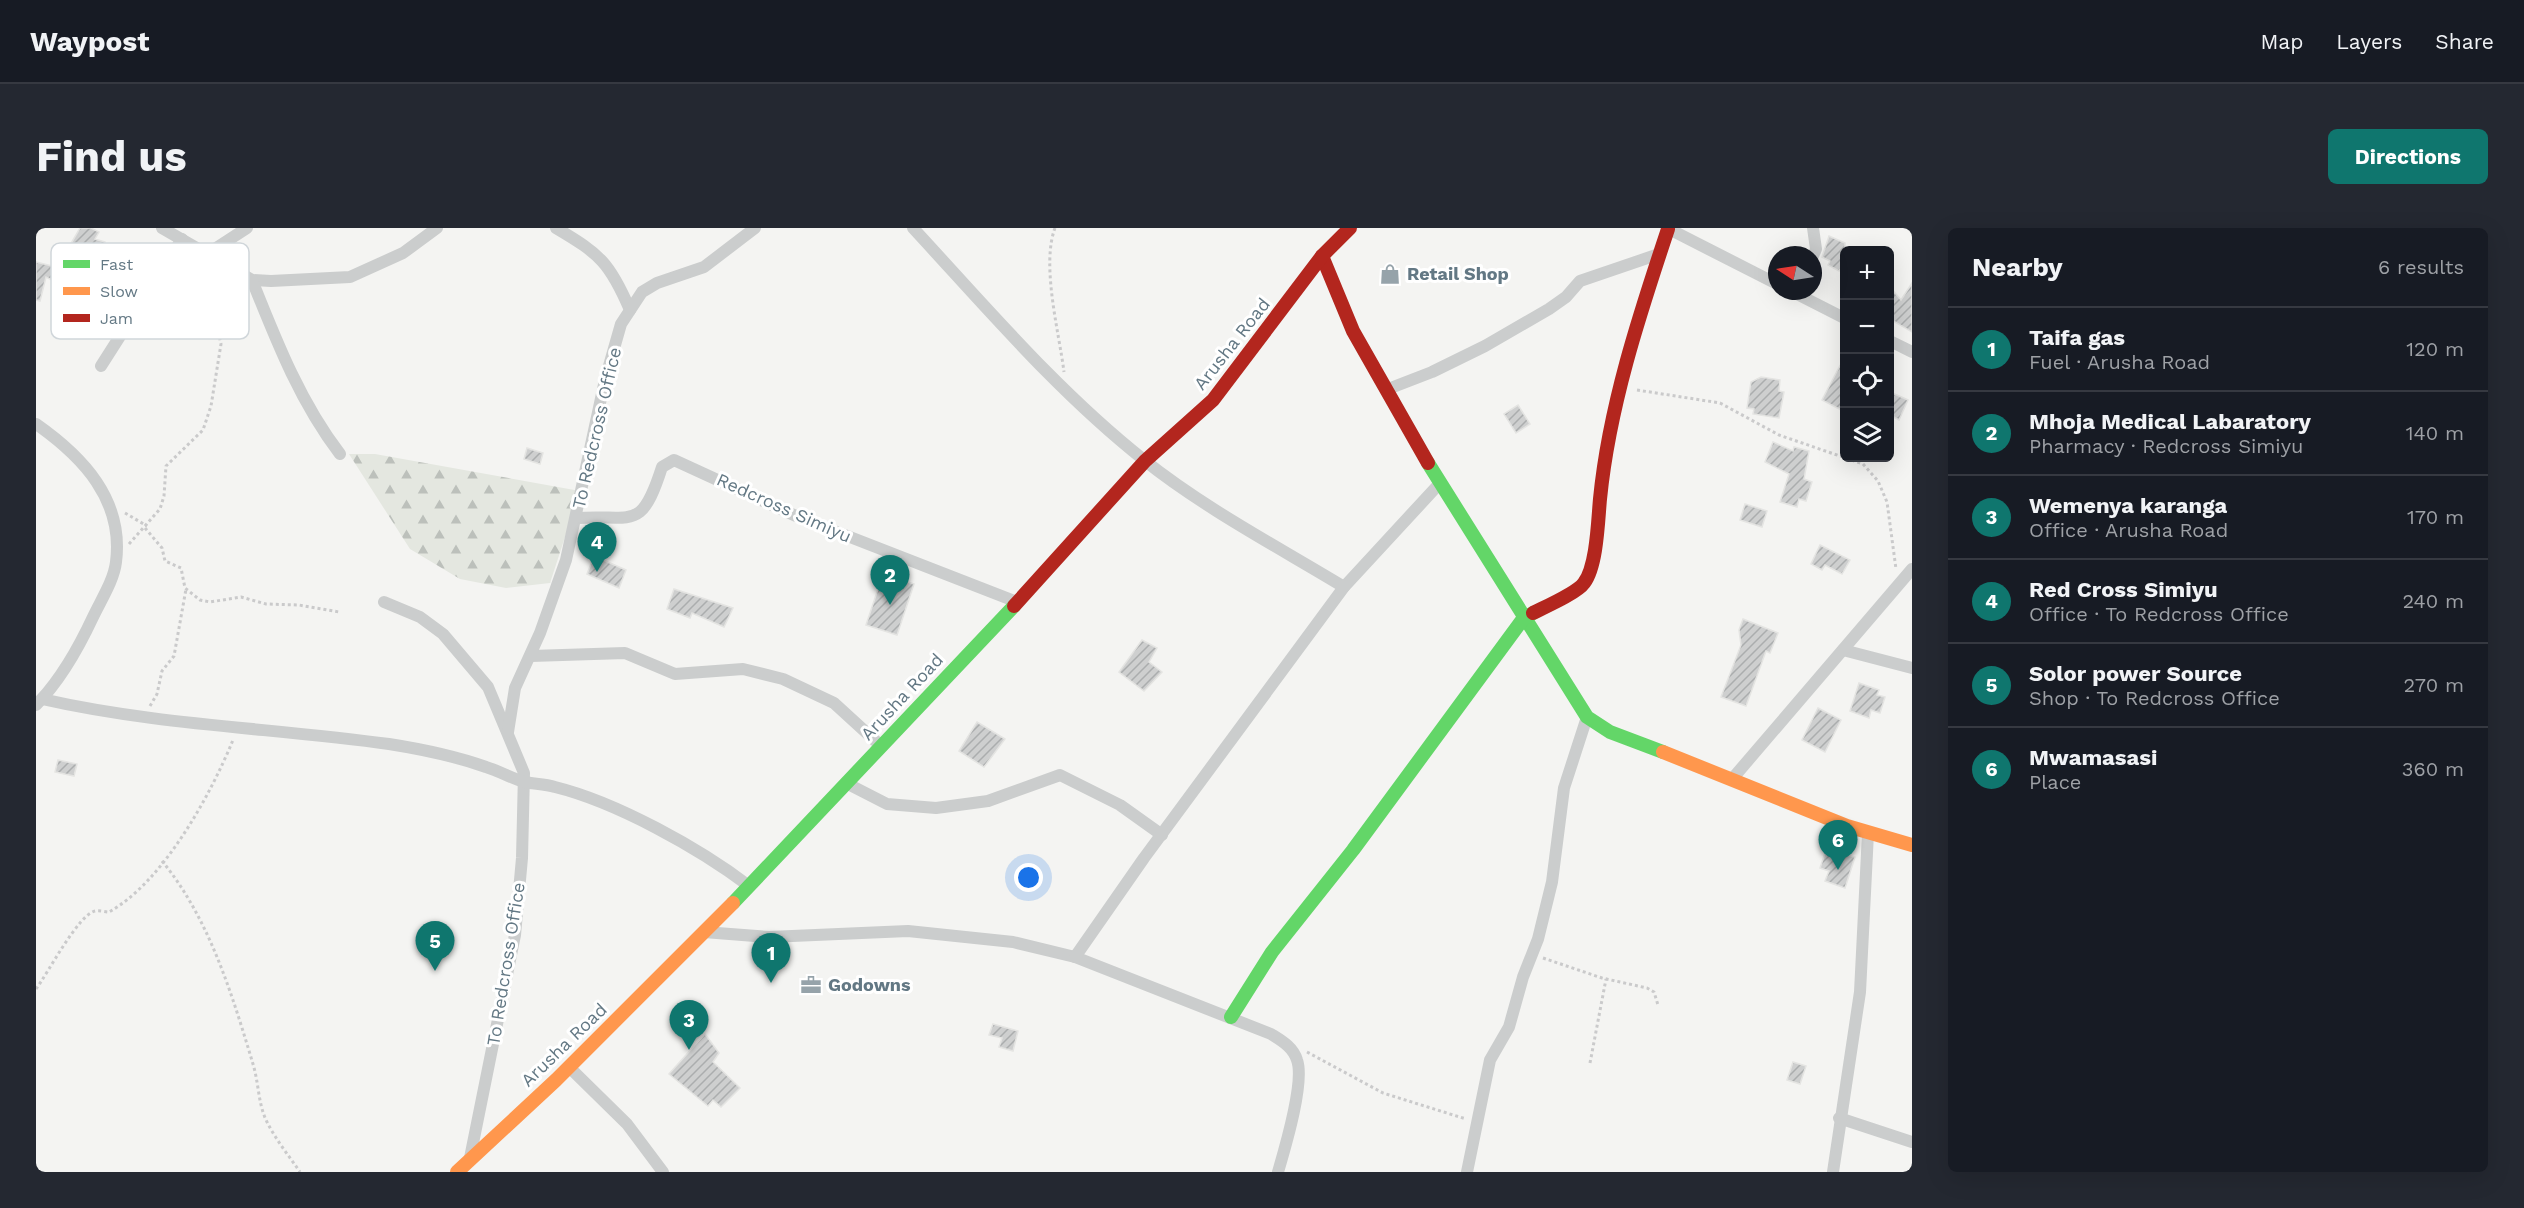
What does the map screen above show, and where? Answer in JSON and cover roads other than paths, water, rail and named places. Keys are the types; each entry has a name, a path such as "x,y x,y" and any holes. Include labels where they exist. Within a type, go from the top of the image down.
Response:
{"street":[{"path":"162,228 189,243"},
{"path":"224,243 247,228"},
{"path":"249,278 294,281 350,277 403,252 436,228"},
{"path":"556,228 590,248 608,265 630,310"},
{"name":"To Redcross Office","path":"508,733 515,688 531,656 566,560 577,518 605,380 621,324 642,292 657,283 704,267 755,228"},
{"path":"913,228 1067,394 1145,461 1238,523 1344,586"},
{"name":"Arusha Road","path":"457,1172 569,1066 704,932 1017,602 1145,461 1213,400 1322,256 1350,228"},
{"path":"1813,228 1816,246"},
{"path":"1231,1017 1272,952 1365,834 1523,619 1584,584 1589,572 1604,471 1621,387 1640,310 1670,229 1768,279"},
{"path":"179,243 182,239"},
{"path":"1388,389 1432,372 1485,346 1549,309 1566,297 1580,281 1659,254"},
{"path":"1322,256 1353,331 1440,483 1523,619 1587,717 1610,732 1733,778 1868,833 1912,845"},
{"path":"252,280 274,335 319,427 340,454"},
{"path":"1809,300 1840,316"},
{"path":"101,366 118,339"},
{"path":"1894,343 1912,352"},
{"path":"36,424 65,447 95,479 109,501 116,524 116,563 88,628 39,702 137,717 239,726 390,744 485,766 523,782 556,787 611,807 670,836 749,886"},
{"name":"Redcross Simiyu","path":"577,518 602,516 627,520 635,517 656,486 662,467 674,460 796,516 1017,602"},
{"path":"1076,957 1344,586 1440,483"},
{"path":"1733,778 1912,569"},
{"name":"To Redcross Office","path":"384,602 420,617 443,634 488,687 524,773 522,858 515,935 470,1160"},
{"path":"1843,650 1912,668"},
{"path":"531,656 625,653 675,674 743,669 783,679 834,703 881,746"},
{"path":"1467,1172 1490,1060 1509,1027 1523,977 1533,955 1552,882 1564,788 1587,717"},
{"path":"846,783 887,804 936,808 988,801 1060,775 1120,805 1162,835"},
{"path":"1833,1172 1839,1118 1860,992 1868,833"},
{"path":"704,932 769,937 908,931 1013,942 1076,957 1231,1017 1286,1043 1298,1063 1294,1106 1278,1172"},
{"path":"569,1066 627,1124 663,1172"},
{"path":"1839,1118 1912,1142"}],"place":[{"name":"Retail Shop","path":"1390,274"},
{"name":"Red Cross Simiyu","path":"597,572"},
{"name":"Mhoja Medical Labaratory","path":"890,605"},
{"name":"Mwamasasi","path":"1838,870"},
{"name":"Solor power Source","path":"435,971"},
{"name":"Taifa gas","path":"771,983"},
{"name":"Godowns","path":"811,985"},
{"name":"Wemenya karanga","path":"689,1050"}]}
